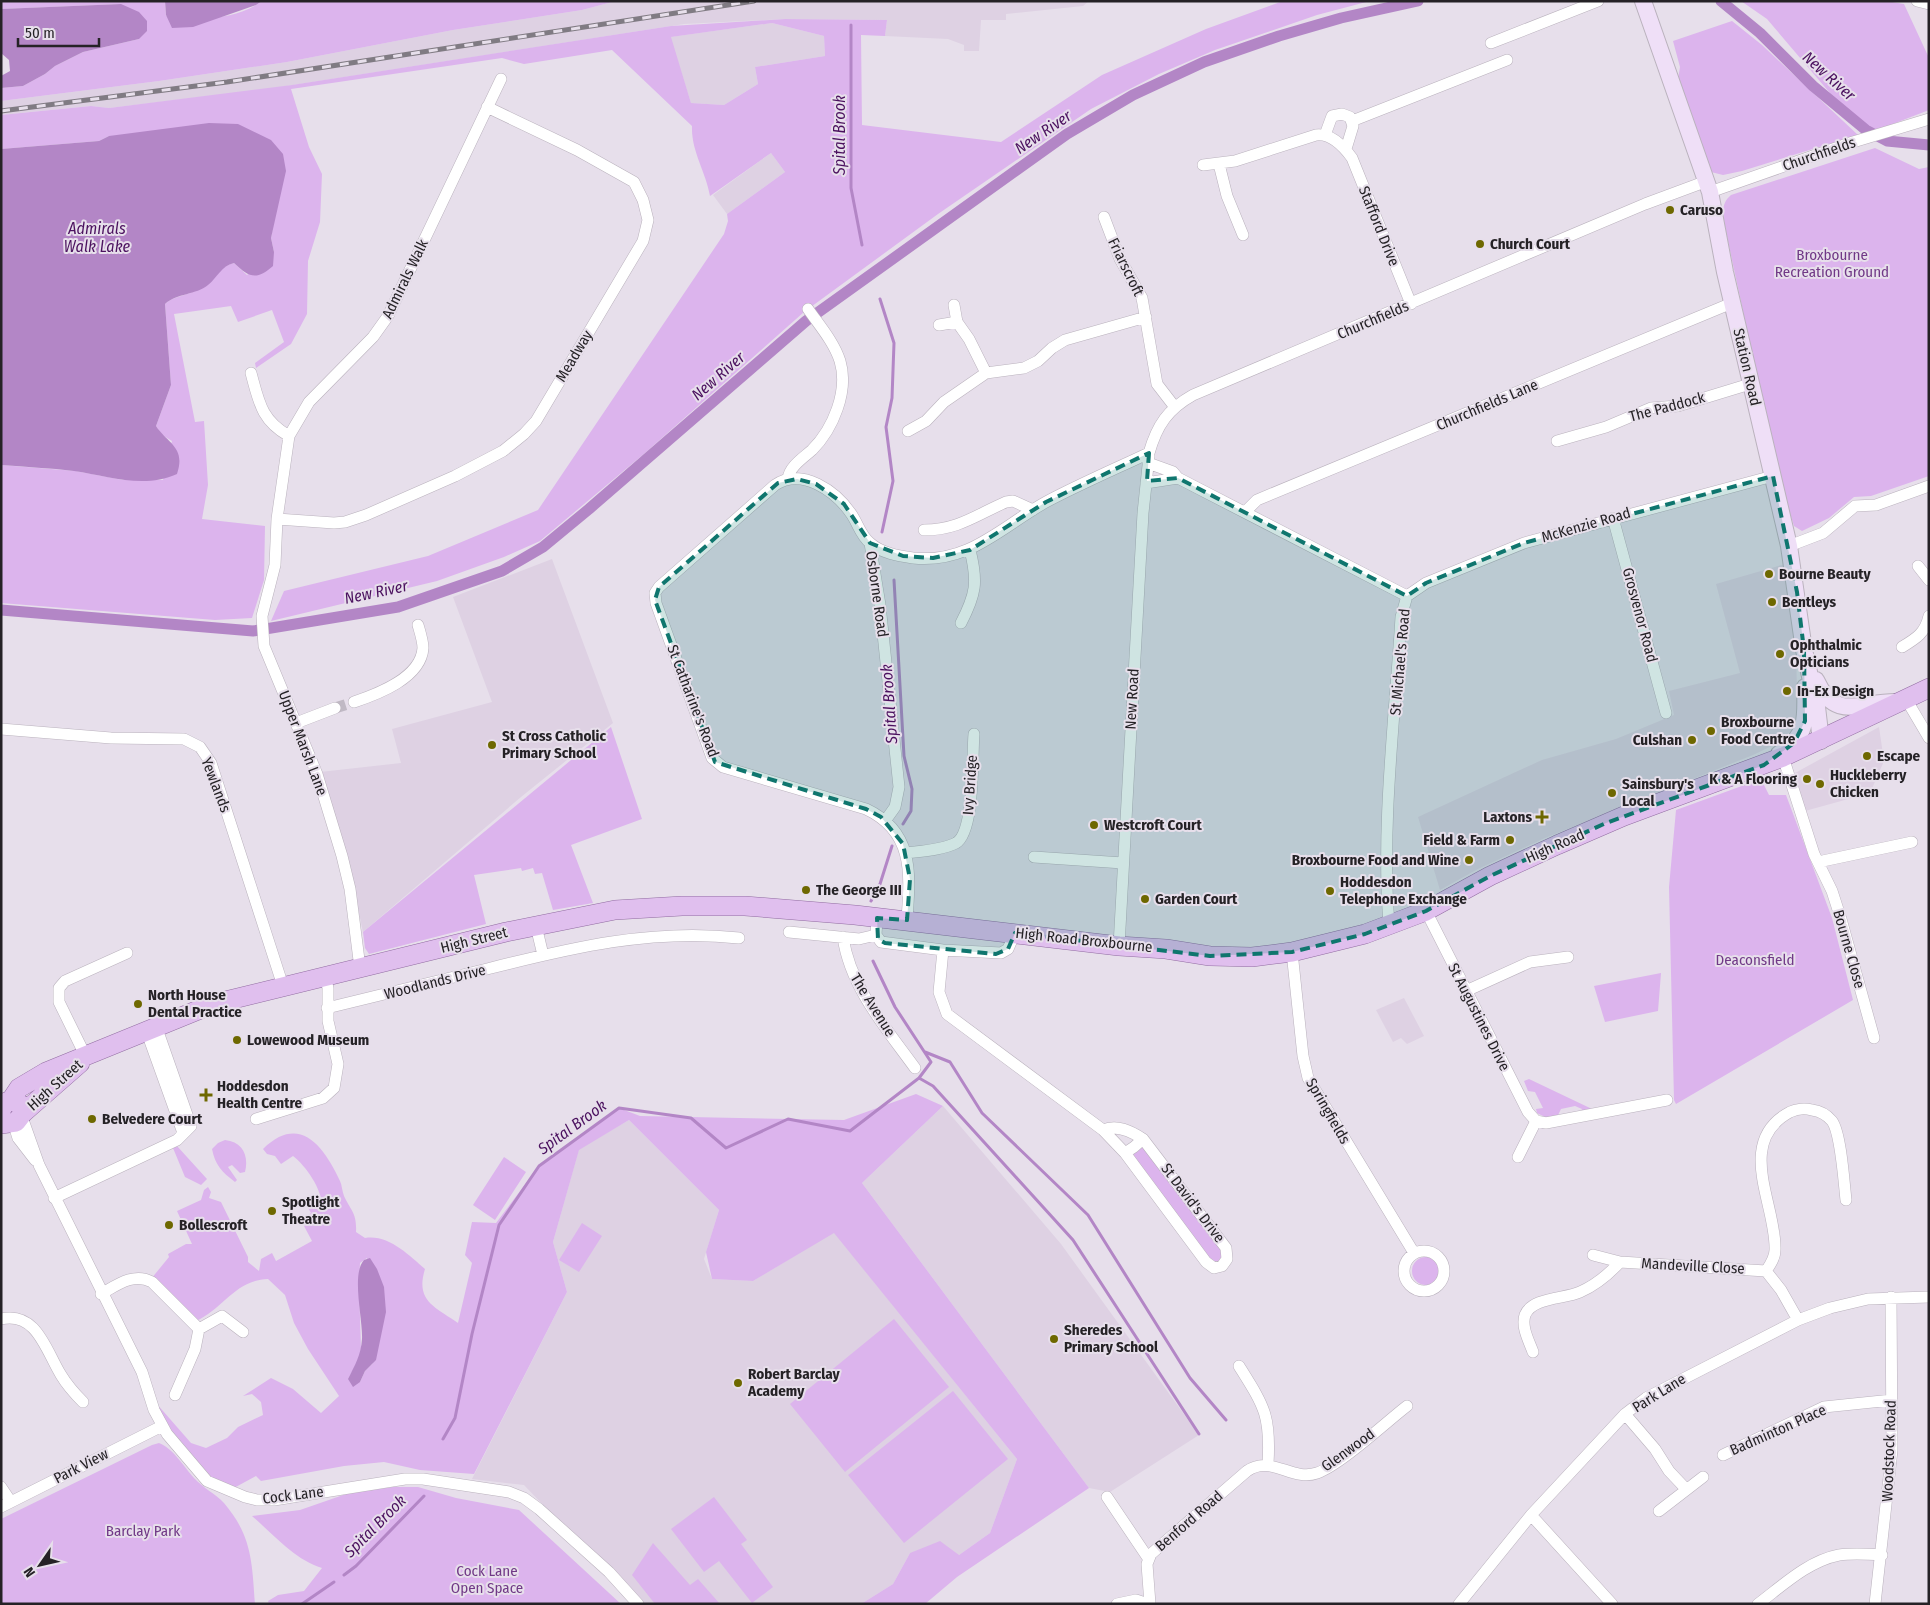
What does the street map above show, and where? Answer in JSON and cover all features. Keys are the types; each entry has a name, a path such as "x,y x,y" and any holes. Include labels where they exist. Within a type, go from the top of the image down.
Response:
{"main road":[{"name":"Station Road","path":"1643,1 1708,187 1750,384 1789,546 1804,650 1817,707 1821,741"},
{"path":"1804,650 1818,685 1828,699 1836,705 1850,708 1877,702 1903,700"},
{"path":"1764,765 1788,748 1802,731 1805,721 1804,650"},
{"path":"1802,731 1821,741 1929,688"},
{"name":"High Road","path":"1292,952 1365,934 1426,911 1490,876 1606,823 1764,765 1821,741"},
{"name":"High Street","path":"8,1113 19,1088 34,1078 60,1065 86,1057 151,1028 212,1004 536,926 615,910 698,905 763,907 876,926"},
{"name":"High Road Broxbourne","path":"876,926 907,920 1119,946 1166,949 1210,956 1252,957 1292,952"}],"street":[{"path":"1491,43 1598,1"},
{"path":"1917,1 1929,4"},
{"path":"1352,121 1480,69 1507,60"},
{"name":"Admirals Walk","path":"277,519 289,436 309,402 373,337 388,316 500,79"},
{"name":"Meadway","path":"277,519 334,522 356,519 455,476 512,445 536,421 643,241 648,220 643,200 634,182 577,150 487,107"},
{"path":"1203,165 1234,162 1316,135 1324,135 1346,149 1353,131 1352,121 1342,114 1332,116 1324,135"},
{"name":"Churchfields","path":"1149,458 1157,430 1174,406 1193,395 1646,204 1708,187 1929,119"},
{"name":"Stafford Drive","path":"1346,149 1352,158 1411,304"},
{"path":"1219,164 1227,196 1243,234"},
{"name":"Friarscroft","path":"1104,217 1120,259 1139,291 1146,317 1157,384 1174,406"},
{"name":"Churchfields Lane","path":"1245,512 1257,500 1732,303"},
{"path":"908,431 926,421 944,402 986,373 969,339 957,322 954,305"},
{"name":"St Catharine's Road","path":"808,309 838,356 841,368 837,412 823,438 792,469 788,479 774,485 659,587 655,593 656,603 715,762 723,768 866,809 885,821 903,844 906,853 910,879 907,920"},
{"name":"Friarscroft","path":"986,373 1031,365 1058,343 1081,334 1146,317"},
{"path":"939,325 957,322"},
{"path":"252,373 264,414 272,425 289,436"},
{"name":"The Paddock","path":"1557,441 1606,427 1642,410 1678,406 1750,384"},
{"path":"788,479 810,481 828,491 849,510 870,543 892,553 924,559 949,556 970,550 1033,510 1066,492 1149,458"},
{"name":"St Michael's Road","path":"1149,458 1173,472 1178,478 1407,596 1401,617 1389,817 1386,884 1389,924"},
{"name":"New Road","path":"1119,946 1149,458"},
{"name":"McKenzie Road","path":"1407,596 1426,583 1509,549 1613,518 1773,476"},
{"path":"1146,483 1178,478"},
{"path":"1789,546 1823,532 1855,506 1876,505 1929,486"},
{"path":"924,530 936,530 965,523 1006,502 1013,501 1033,510"},
{"name":"Grosvenor Road","path":"1613,518 1666,713"},
{"name":"Upper Marsh Lane","path":"277,519 276,565 262,616 263,643 317,774 342,856 352,897 360,968"},
{"name":"Osborne Road","path":"870,543 880,605 899,787 895,806 885,821"},
{"path":"961,623 975,590 975,575 970,550"},
{"path":"1918,566 1929,580"},
{"path":"1902,647 1921,635 1926,628 1929,616"},
{"path":"354,702 371,696 402,680 417,665 423,649 418,625"},
{"path":"1903,700 1929,738"},
{"path":"296,723 336,708"},
{"name":"Yewlands","path":"1,729 111,738 184,739 200,747 211,763 283,986"},
{"name":"Ivy Bridge","path":"906,853 949,845 964,835 969,813 974,734"},
{"name":"Bourne Close","path":"1783,757 1818,862 1832,891 1874,1038"},
{"path":"1818,862 1912,842"},
{"path":"1034,857 1123,864"},
{"name":"St Augustines Drive","path":"1426,911 1528,1112 1536,1121"},
{"path":"536,926 543,955"},
{"path":"789,932 864,939 876,926 885,943 1001,954 1008,949 1015,933"},
{"name":"Woodlands Drive","path":"327,1008 543,955 641,937 684,935 739,938"},
{"name":"The Avenue","path":"843,937 847,960 858,985 915,1068"},
{"name":"St David's Drive","path":"943,950 939,992 947,1014 1103,1130 1124,1153 1206,1262 1214,1268 1222,1266 1227,1259 1226,1248 1143,1139 1128,1130 1112,1127 1103,1130"},
{"name":"Springfields","path":"1292,952 1302,1056 1308,1078 1414,1253"},
{"path":"86,1057 59,1002 59,988 65,981 127,953"},
{"path":"1466,991 1530,962 1568,957"},
{"path":"256,1119 318,1100 327,1096 334,1088 338,1064 327,1008 328,988 325,976"},
{"path":"54,1198 176,1140 187,1129 151,1028"},
{"path":"1518,1157 1536,1121 1546,1123 1667,1100"},
{"path":"1798,1320 1781,1290 1766,1272 1775,1250 1762,1176 1761,1157 1769,1132 1792,1111 1809,1109 1822,1113 1833,1122 1846,1200"},
{"name":"Cock Lane","path":"8,1113 39,1165 101,1294 142,1372 162,1426 207,1481 257,1500 274,1500 405,1479 424,1479 509,1492 524,1498 539,1509 609,1572 638,1604"},
{"path":"1124,1153 1143,1139"},
{"name":"Mandeville Close","path":"1593,1255 1620,1262 1766,1272"},
{"name":"Mandeville Close","path":"1533,1352 1524,1327 1524,1318 1528,1309 1538,1303 1580,1292 1604,1278 1620,1262"},
{"path":"101,1294 130,1279 146,1279 152,1282 199,1329"},
{"name":"Park Lane","path":"1459,1604 1531,1515 1625,1414 1666,1386 1798,1320 1846,1304 1891,1298 1929,1297"},
{"name":"Woodstock Road","path":"1875,1604 1889,1488 1892,1400 1891,1298"},
{"path":"175,1396 195,1349 199,1329 222,1316 243,1332"},
{"path":"1,1319 17,1318 33,1328 46,1345 64,1380 83,1402"},
{"path":"1239,1366 1265,1410 1268,1429 1268,1464"},
{"name":"Badminton Place","path":"1723,1455 1824,1407 1892,1400"},
{"name":"Glenwood","path":"1268,1464 1300,1474 1317,1473 1333,1464 1406,1406"},
{"path":"1625,1414 1656,1449 1669,1471 1686,1488"},
{"name":"Park View","path":"6,1504 162,1426"},
{"name":"Benford Road","path":"1148,1558 1230,1484 1252,1468 1268,1464"},
{"path":"1659,1511 1686,1488 1703,1477"},
{"path":"1,1488 6,1504"},
{"name":"Benford Road","path":"1107,1497 1148,1558 1149,1604"},
{"path":"1531,1515 1612,1604"},
{"path":"1758,1604 1802,1571 1827,1559 1839,1555 1882,1555"},
{"path":"1117,1604 1136,1600 1149,1604"}],"highlighted area":[{"path":"1149,453 1147,481 1178,478 1407,596 1426,583 1524,543 1773,476 1797,592 1804,650 1805,721 1794,743 1764,765 1606,823 1490,876 1426,911 1365,934 1292,952 1210,956 1015,933 1008,949 996,954 885,943 878,939 877,918 907,920 910,879 903,844 881,817 866,809 715,762 655,600 659,587 778,483 797,479 816,484 844,504 870,543 903,556 933,558 970,550 1046,502"}],"shaded area":[{"path":"616,1 1089,1 1083,6 1006,14 1006,20 981,20 979,51 964,51 964,45 948,39 885,36 887,20 785,19 684,24 261,90 109,108 91,106 1,115 1,101 159,81 287,62 453,30 582,10"},
{"path":"772,23 824,36 825,56 755,67 758,84 724,105 691,103 670,37"},
{"path":"771,153 785,172 727,214 713,195"},
{"name":"St Cross Catholic Primary School","path":"552,559 613,723 521,797 363,932 345,848 320,772 401,763 392,729 492,702 453,597"},
{"path":"1785,564 1796,654 1798,721 1789,733 1778,743 1753,755 1545,838 1478,869 1440,890 1418,817 1542,760 1616,739 1674,715 1669,691 1740,673 1716,584"},
{"path":"1879,727 1884,761 1870,793 1805,811 1795,773"},
{"path":"1404,998 1424,1036 1407,1044 1401,1038 1393,1042 1376,1010"},
{"name":"Sheredes Primary School","path":"943,1106 1061,1244 1199,1435 1110,1492 1089,1488 862,1183"},
{"name":"Robert Barclay Academy","path":"629,1120 719,1210 704,1259 712,1279 753,1281 834,1232 1017,1459 990,1533 959,1555 910,1553 893,1584 861,1604 638,1604 524,1485 472,1479 567,1292 553,1242 579,1149"}],"green space":[{"path":"1,1 165,1 166,16 203,18 228,16 251,8 262,1 616,1 582,10 453,30 287,62 159,81 1,101 1,88 23,86 55,66 83,52 139,39 121,4 1,9"},
{"path":"1283,1 1370,1 1317,15 1215,50 1159,74 1091,109 938,214 804,312 645,453 540,541 504,557 437,581 271,621 284,591 428,556 538,510 724,234 728,221 727,214 785,172 771,153 710,196 696,153 692,126 612,50 524,64 502,58 291,89 309,147 322,174 320,222 308,261 307,314 291,344 256,368 255,363 284,342 272,310 238,322 231,306 174,314 195,422 204,421 208,485 202,519 265,526 264,580 252,618 215,620 1,603 1,465 76,471 123,480 163,480 172,441 162,435 156,426 171,385 165,304 172,299 194,291 228,265 234,263 247,275 274,252 271,238 276,208 109,136 99,141 1,149 1,115 91,106 109,108 292,85 671,26 785,19 887,20 885,36 861,35 862,125 1001,142 1102,75 1206,29","holes":["772,23 824,36 825,56 755,67 758,84 724,105 691,103 671,37"]},
{"path":"1741,1 1886,1 1904,4 1929,58 1929,110 1872,130 1841,106 1767,19"},
{"path":"1732,21 1762,45 1858,135 1742,171 1723,175 1711,172 1678,79 1680,67 1673,41"},
{"name":"Broxbourne Recreation Ground","path":"1875,148 1919,169 1929,167 1929,476 1871,496 1854,497 1829,518 1802,531 1794,526 1779,479 1726,232 1724,207 1731,195"},
{"path":"611,727 642,819 571,845 593,903 553,910 542,873 535,874 533,868 522,871 521,868 474,875 486,924 369,954 365,948 363,932"},
{"name":"Deaconsfield","path":"1761,779 1769,795 1786,795 1832,918 1853,1000 1676,1104 1674,1100 1669,887 1676,810"},
{"path":"1661,973 1658,1011 1605,1022 1594,986"},
{"path":"1529,1079 1592,1109 1580,1112 1582,1109 1575,1106 1561,1109 1558,1115 1547,1118 1537,1113 1536,1109 1543,1108 1535,1092 1528,1091 1524,1081"},
{"path":"916,1094 943,1106 862,1183 1089,1488 957,1577 925,1604 861,1604 893,1584 910,1553 940,1541 959,1555 990,1533 1017,1459 834,1233 753,1281 712,1279 706,1252 719,1210 629,1120 579,1150 553,1242 567,1292 474,1474 420,1470 384,1462 344,1466 261,1481 256,1476 232,1489 209,1476 162,1419 156,1403 191,1443 206,1448 227,1438 238,1427 263,1415 261,1402 252,1394 243,1396 271,1378 293,1389 321,1413 339,1396 308,1349 294,1323 285,1295 268,1279 247,1284 214,1310 196,1321 151,1279 169,1257 168,1254 186,1244 192,1244 177,1211 201,1200 204,1190 208,1187 211,1192 209,1198 221,1202 248,1257 248,1262 259,1271 261,1259 272,1253 276,1261 312,1241 304,1226 308,1223 305,1217 311,1213 307,1206 319,1200 322,1206 319,1192 308,1172 293,1156 281,1164 275,1156 267,1154 263,1149 276,1139 288,1134 299,1134 318,1146 334,1168 340,1181 344,1196 353,1212 356,1232 365,1238 382,1239 390,1242 425,1269 423,1289 425,1296 435,1307 458,1323 472,1263 465,1255 472,1222 496,1223 539,1166 619,1108 640,1116 844,1120","holes":["367,1258 373,1363 365,1371 360,1382 348,1379 359,1359 361,1349 360,1263"]},
{"path":"225,1140 231,1141 240,1147 245,1155 245,1172 240,1173 232,1165 228,1167 237,1180 235,1182 220,1168 213,1155 212,1149 218,1143"},
{"path":"177,1146 207,1179 201,1185 185,1177 173,1148"},
{"path":"1144,1146 1223,1253 1220,1261 1212,1262 1133,1156 1134,1153"},
{"path":"504,1157 526,1172 495,1220 473,1205"},
{"path":"582,1223 602,1236 579,1272 559,1260"},
{"path":"1426,1257 1436,1261 1440,1271 1436,1281 1426,1285 1416,1281 1412,1271 1416,1261"},
{"path":"894,1319 949,1387 845,1472 790,1404"},
{"path":"953,1391 1008,1459 904,1543 848,1475"},
{"name":"Barclay Park","path":"159,1443 169,1449 190,1474 224,1503 233,1515 249,1550 255,1604 1,1604 1,1519"},
{"name":"Cock Lane Open Space","path":"393,1487 418,1487 456,1498 519,1510 621,1604 269,1604 268,1601 278,1595 304,1591 322,1568 294,1553 252,1516 300,1510 349,1493"},
{"path":"714,1497 747,1540 741,1544 773,1587 752,1603 719,1561 704,1572 671,1529"},
{"path":"653,1543 690,1585 698,1579 720,1604 655,1604 632,1575"}],"water":[{"path":"165,1 262,1 256,5 193,27 172,28 166,15"},
{"path":"121,4 139,12 147,21 147,31 139,39 83,52 55,66 23,86 1,88 1,76 10,71 9,60 1,53 1,9"},
{"name":"Admirals Walk Lake","path":"209,123 238,124 271,140 283,154 286,171 271,238 274,252 273,266 262,274 253,275 248,274 234,263 230,264 203,288 170,300 165,304 171,385 156,426 177,452 179,465 177,474 152,481 139,481 74,471 1,465 1,149 99,141 109,136"},
{"path":"370,1258 377,1269 384,1287 386,1312 376,1360 365,1371 360,1382 353,1387 348,1379 359,1355 362,1339 358,1275 364,1260"}],"waterway":[{"name":"New River","path":"1,610 253,631 398,607 502,571 543,547 806,321 1067,134 1133,95 1204,62 1279,36 1341,18 1418,1"},
{"name":"New River","path":"1721,1 1760,33 1813,86 1866,130 1887,141 1929,145"},
{"name":"Spital Brook","path":"851,25 851,188 862,245"},
{"name":"Spital Brook","path":"880,299 894,343 892,398 886,427 893,481 882,532"},
{"name":"Spital Brook","path":"894,580 904,756 912,789 911,811 903,824"},
{"name":"Spital Brook","path":"871,901 880,884 892,846"},
{"name":"Spital Brook","path":"443,1439 455,1418 472,1334 499,1225 539,1166 619,1108 691,1118 726,1148 788,1119 850,1131 919,1078 931,1062 895,1007 873,961"},
{"path":"925,1052 950,1062 982,1113 1088,1215 1190,1378 1226,1420"},
{"path":"919,1078 933,1086 1073,1240 1199,1434"},
{"name":"Spital Brook","path":"344,1575 356,1566 424,1496"},
{"name":"Spital Brook","path":"302,1604 334,1582"}],"tunnel":[{"path":"335,708 354,702"}],"railway":[{"path":"1,111 227,82 754,1"}],"place":[{"name":"Caruso","path":"1670,210"},
{"name":"Church Court","path":"1480,244"},
{"name":"Bourne Beauty","path":"1769,574"},
{"name":"Bentleys","path":"1772,602"},
{"name":"Ophthalmic Opticians","path":"1780,654"},
{"name":"In-Ex Design","path":"1787,691"},
{"name":"Broxbourne Food Centre","path":"1711,731"},
{"name":"Culshan","path":"1692,740"},
{"name":"St Cross Catholic Primary School","path":"492,745"},
{"name":"Escape","path":"1867,756"},
{"name":"K & A Flooring","path":"1807,779"},
{"name":"Huckleberry Chicken","path":"1820,784"},
{"name":"Sainsbury's Local","path":"1612,793"},
{"name":"Laxtons","path":"1542,817"},
{"name":"Westcroft Court","path":"1094,825"},
{"name":"Field & Farm","path":"1510,840"},
{"name":"Broxbourne Food and Wine","path":"1469,860"},
{"name":"The George III","path":"806,890"},
{"name":"Hoddesdon Telephone Exchange","path":"1330,891"},
{"name":"Garden Court","path":"1145,899"},
{"name":"North House Dental Practice","path":"138,1004"},
{"name":"Lowewood Museum","path":"237,1040"},
{"name":"Hoddesdon Health Centre","path":"206,1095"},
{"name":"Belvedere Court","path":"92,1119"},
{"name":"Spotlight Theatre","path":"272,1211"},
{"name":"Bollescroft","path":"169,1225"},
{"name":"Sheredes Primary School","path":"1054,1339"},
{"name":"Robert Barclay Academy","path":"738,1383"}]}
